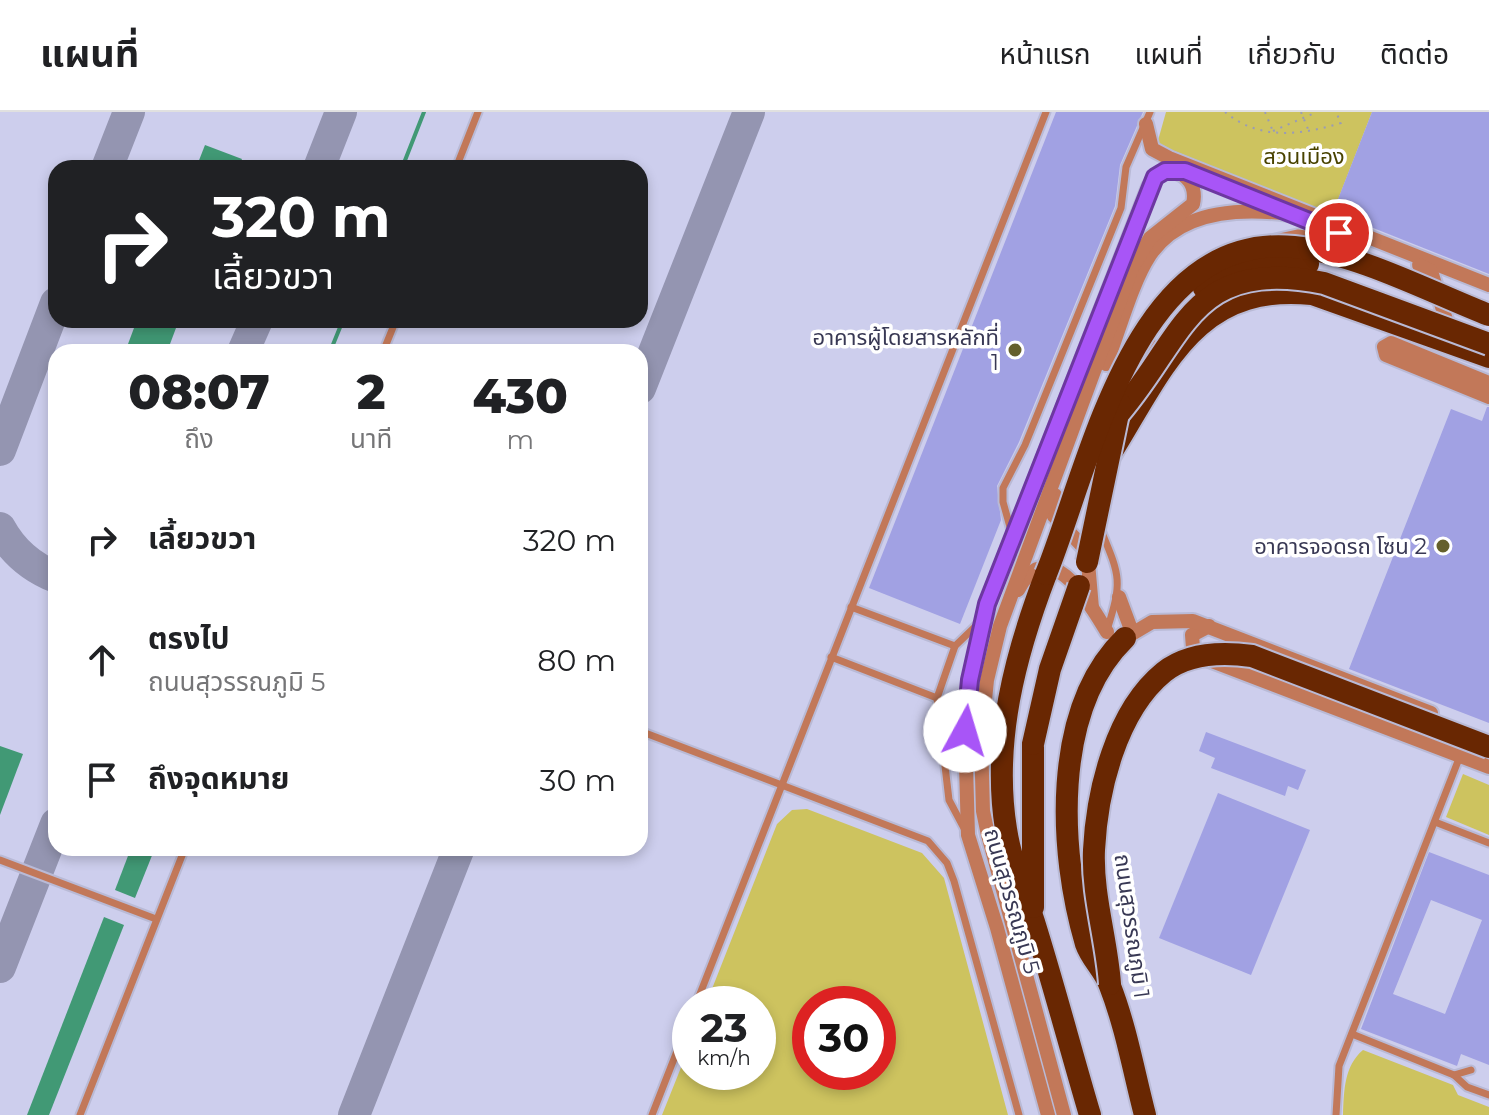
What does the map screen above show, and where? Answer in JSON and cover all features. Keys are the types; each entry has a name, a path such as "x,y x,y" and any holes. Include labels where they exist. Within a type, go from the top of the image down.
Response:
{"highway":[{"path":"1033,921 1033,744 1050,669 1087,562 1103,447 1123,368 1139,338 1159,311 1183,286 1215,264 1250,248 1286,246 1331,255 1489,315"},
{"path":"1090,1115 1033,921 1014,870 1006,828 1003,743 1010,687 1024,632 1121,400 1154,335 1176,309 1214,280 1252,267 1284,261 1313,264 1489,330"},
{"path":"1103,447 1168,340 1191,311 1215,294 1254,280 1295,277 1324,283 1489,346"},
{"path":"1103,447 1140,406 1202,320 1228,304 1251,296 1281,291 1312,294 1489,357"},
{"path":"1110,984 1088,948 1068,862 1069,773 1074,737 1099,675 1121,634"},
{"name":"ถนนสุวรรณภูมิ 1","path":"1145,1115 1110,984 1094,852 1099,807 1110,761 1143,694 1166,671 1193,658 1226,653 1252,656 1489,747"}],"street":[{"name":"ถนนสุวรรณภูมิ 5","path":"1064,1115 983,811 982,728 987,680 1000,626 1140,250 1161,226 1193,204 1193,187 1186,170 1152,149 1145,123"},
{"name":"ถนนสุวรรณภูมิ 5","path":"1048,1115 968,835 965,731 982,621 1149,187 1160,173 1186,170"},
{"path":"1186,170 1431,271 1447,323 1489,346"},
{"path":"1186,170 1340,225 1489,285"},
{"path":"1092,608 1087,551 1051,510 1146,263 1168,237 1210,216 1237,209 1290,214"},
{"path":"1489,383 1391,343 1384,347 1386,355 1489,397"},
{"name":"ถนนสุวรรณภูมิ 5","path":"1000,626 1023,580 1040,568 1060,571 1074,583 1092,608 1121,634"},
{"path":"1119,597 1121,634 1152,622 1169,620 1209,626 1489,736"},
{"path":"1209,626 1197,629 1191,642 1204,658 1489,767"}],"lane":[{"path":"459,160 478,112"},
{"path":"703,986 1046,112"},
{"path":"1013,536 1003,502 1003,488 1025,445 1121,208 1126,167 1145,123"},
{"path":"1121,634 1119,580 1093,513 1091,491 1164,313 1231,254 1271,236 1298,233 1364,242"},
{"path":"851,607 955,646"},
{"path":"968,835 949,800 937,698 955,646 982,621"},
{"path":"831,657 937,698"},
{"path":"1316,700 1326,672"},
{"path":"1358,716 1368,689"},
{"path":"648,734 928,841 947,863 1019,1115"},
{"path":"1336,1115 1339,1066 1460,756"},
{"path":"1435,822 1489,843"},
{"path":"80,1115 182,856"},
{"path":"0,860 156,919"},
{"path":"1352,1034 1454,1075 1467,1087 1489,1095"},
{"path":"652,1115 672,1064"},
{"path":"1454,1075 1471,1070"}],"path":[{"path":"1227,112 1252,127 1274,132 1309,131 1341,123 1336,112"},
{"path":"1265,112 1274,132"},
{"path":"1301,112 1309,131"},
{"path":"1274,132 1317,112"}],"shaded area":[{"path":"0,112 1489,112 1489,1115 0,1115"},
{"path":"205,145 242,159 242,160 199,160"},
{"path":"134,328 176,328 170,344 128,344"},
{"path":"0,746 23,754 0,815"},
{"path":"128,856 152,856 135,898 115,890"},
{"path":"104,917 124,925 49,1115 27,1115"}],"green space":[{"name":"สวนเมือง","path":"1166,112 1372,112 1332,215 1157,144"},
{"path":"1463,774 1489,785 1489,835 1446,817"},
{"path":"807,809 922,853 944,878 1008,1115 662,1115 672,1090 776,1090 776,986 713,986 777,824 792,810"},
{"path":"1363,1050 1453,1085 1458,1095 1489,1107 1489,1115 1343,1115 1349,1071"}],"building":[{"name":"อาคารผู้โดยสารหลักที่ 1","path":"1056,112 1143,112 1120,165 1115,206 1019,442 997,486 1001,520 960,624 869,588"},
{"path":"1372,112 1489,112 1489,274 1333,212"},
{"name":"อาคารจอดรถ โซน 2","path":"1487,407 1489,723 1349,669 1451,409 1482,421"},
{"path":"1206,732 1306,770 1298,790 1288,786 1285,796 1211,768 1215,758 1199,751"},
{"path":"1218,793 1310,830 1251,975 1159,938"},
{"path":"1429,852 1489,875 1489,1065 1461,1054 1457,1066 1361,1029","holes":["1431,900 1482,920 1445,1014 1393,994"]}],"waterway":[{"path":"405,160 424,112"},
{"path":"333,344 340,328"}],"taxiway":[{"path":"110,160 129,112"},
{"path":"322,160 341,112"},
{"path":"648,368 749,112"},
{"path":"0,450 48,324"},
{"path":"246,344 254,328"},
{"path":"0,528 24,558 48,573"},
{"path":"0,967 48,844"},
{"path":"354,1115 456,856"}],"place":[{"name":"อาคารผู้โดยสารหลักที่ 1","path":"1015,350"},
{"name":"อาคารจอดรถ โซน 2","path":"1443,546"}],"route":[{"path":"965,731 970,680 987,604 1155,177 1165,171 1185,171 1339,233"}]}
